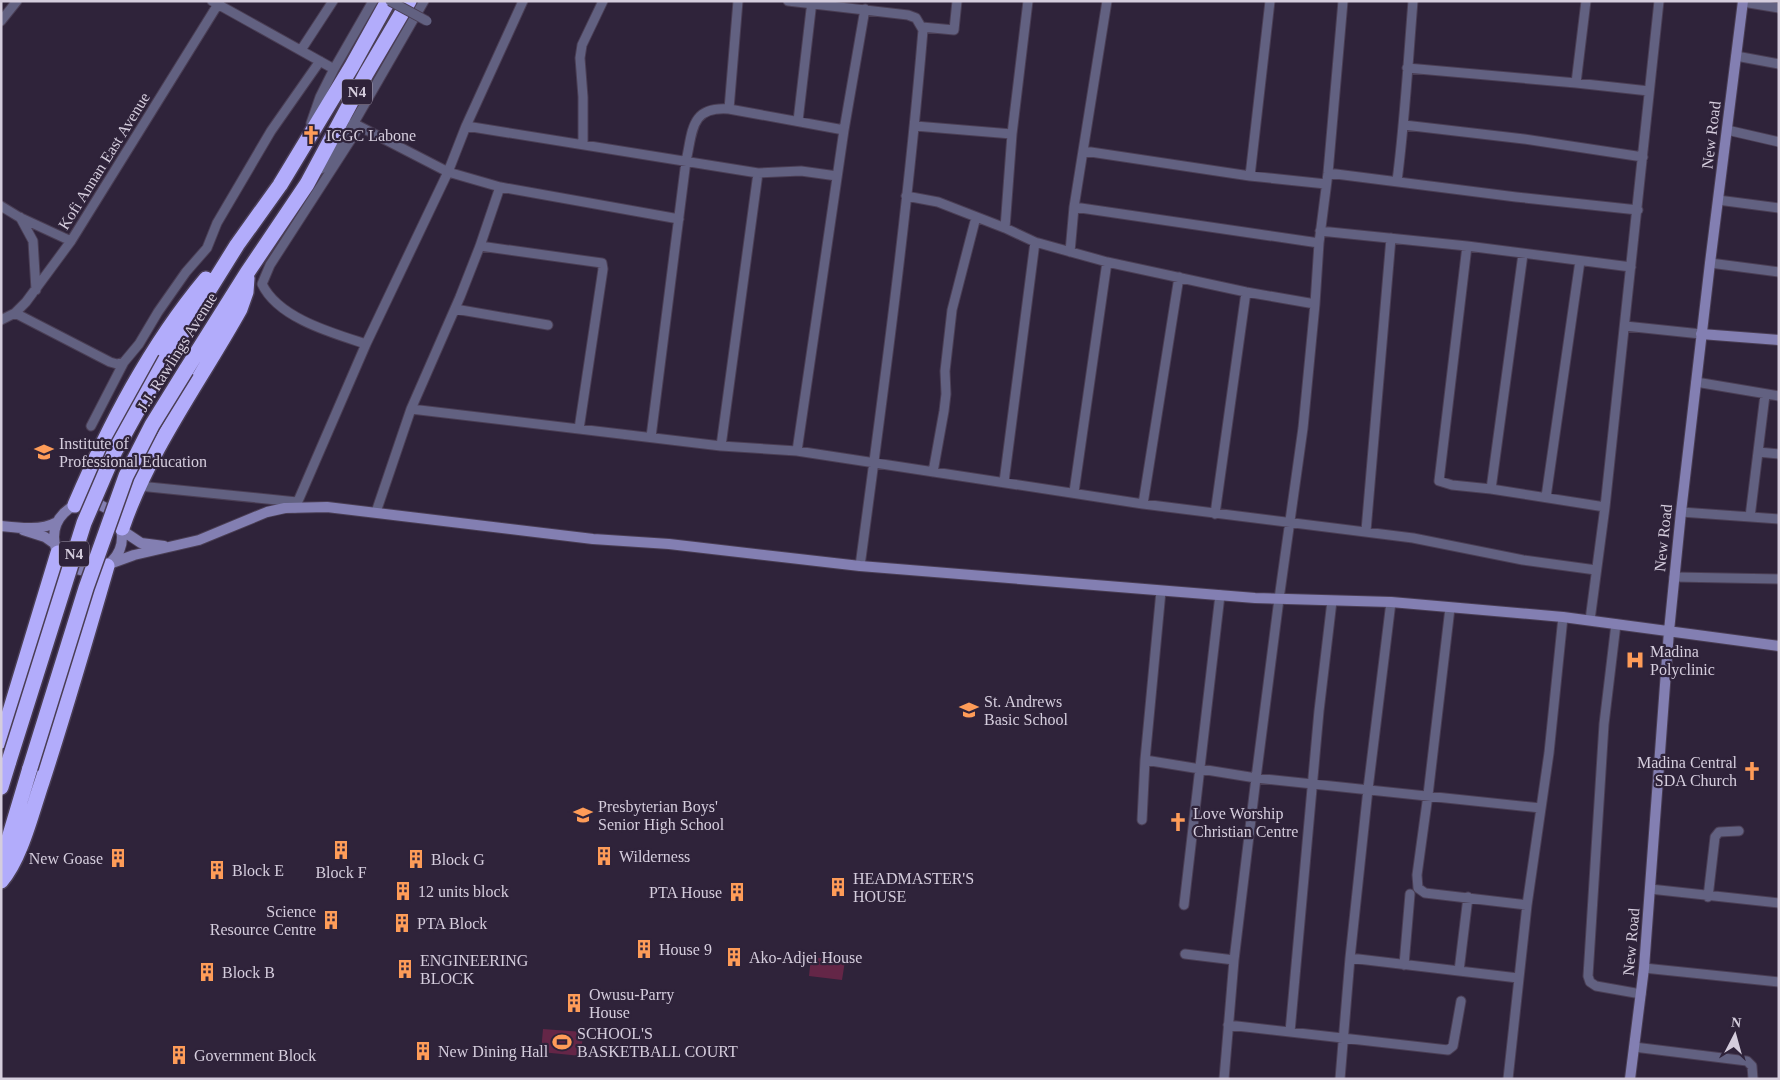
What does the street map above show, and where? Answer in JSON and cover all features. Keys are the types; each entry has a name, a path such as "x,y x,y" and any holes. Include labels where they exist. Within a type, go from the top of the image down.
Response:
{"highway":[{"name":"J.J. Rawlings Avenue","path":"1,787 84,523 115,451 166,358 237,244 280,186 389,1"},
{"name":"J.J. Rawlings Avenue","path":"1,865 86,588 115,505 138,451 247,273 307,184 366,74 409,1"},
{"path":"74,505 114,421 141,373 190,298 221,260 237,244"},
{"path":"122,530 139,486 164,436 240,309 246,292 247,273"},
{"path":"1,741 56,549"},
{"path":"1,881 10,868 27,827 110,565"}],"street":[{"path":"1,21 17,1"},
{"path":"301,50 334,1"},
{"path":"304,143 320,98 334,69 373,1"},
{"path":"389,1 427,20"},
{"path":"366,344 307,323 272,300 262,284 270,265 356,125 424,1"},
{"path":"296,505 366,344 448,172 466,126 523,1"},
{"path":"583,144 584,96 580,58 582,45 603,1"},
{"path":"729,109 738,1"},
{"path":"788,1 908,14 916,18 923,30 915,126 860,566"},
{"path":"876,11 878,1"},
{"path":"922,27 954,30 957,1"},
{"path":"1005,228 1012,134 1028,1"},
{"path":"1070,252 1074,207 1107,1"},
{"path":"1250,176 1270,1"},
{"path":"1224,1079 1234,960 1256,778 1278,599 1303,428 1343,1"},
{"path":"1397,181 1404,124 1413,1"},
{"path":"1576,83 1586,1"},
{"path":"1590,620 1605,507 1659,1"},
{"path":"217,2 334,69"},
{"name":"Kofi Annan East Avenue","path":"1,320 14,313 36,290 72,241 217,2"},
{"path":"1743,2 1779,8"},
{"name":"New Road","path":"1630,1079 1644,968 1674,577 1701,334 1743,2"},
{"path":"798,122 812,3"},
{"path":"796,451 844,130 865,9"},
{"path":"1736,56 1779,64"},
{"path":"91,426 124,362 139,344 158,312 186,272 207,248 217,223 271,131 320,61"},
{"path":"1407,68 1649,91"},
{"path":"651,437 686,161 695,121 700,114 711,109 729,109 844,130"},
{"path":"1404,124 1524,139 1643,157"},
{"path":"307,184 340,147 356,125"},
{"path":"356,125 448,172 500,187 679,219"},
{"path":"466,126 758,173 801,171 837,176"},
{"path":"915,126 1012,134"},
{"path":"1727,130 1779,142"},
{"path":"1084,151 1250,176 1326,184"},
{"path":"721,446 758,173"},
{"path":"1328,173 1516,197 1638,210"},
{"path":"376,512 411,409 455,309 480,246 500,187"},
{"path":"906,196 938,202 1005,228 1035,242 1107,262 1246,292 1315,304"},
{"path":"1718,200 1779,208"},
{"path":"1,206 72,241"},
{"path":"1074,207 1319,243"},
{"path":"20,217 33,240 36,290"},
{"path":"933,472 946,394 945,371 952,310 976,217"},
{"path":"1320,231 1467,246 1631,267"},
{"path":"1366,531 1392,238"},
{"path":"1004,482 1035,242"},
{"path":"480,246 602,263 603,269 579,429"},
{"path":"1467,246 1439,481 1452,485 1491,489 1605,507"},
{"path":"1491,489 1523,254"},
{"path":"1546,497 1580,261"},
{"path":"1074,492 1107,262"},
{"path":"1710,263 1779,272"},
{"path":"1144,504 1179,278"},
{"path":"1215,514 1246,292"},
{"path":"455,309 548,325"},
{"path":"14,313 110,362 117,364 124,362"},
{"path":"1625,326 1779,340"},
{"path":"1696,382 1779,396"},
{"path":"1750,517 1765,395"},
{"path":"411,409 721,446 796,451 1215,514 1366,531 1454,545 1522,560 1596,570"},
{"path":"1758,452 1779,454"},
{"path":"139,486 296,505 376,512 593,539 669,544 860,566 1278,599 1391,602 1590,620 1779,646"},
{"path":"56,549 54,536 57,522 67,510 74,505 96,504 107,508 116,516 122,530 121,548 110,565"},
{"path":"1,526 17,528 45,537 64,561 73,568 84,571 95,570 134,555 178,546 217,533 267,512 296,505"},
{"path":"1681,512 1779,519"},
{"path":"17,528 46,526 57,522"},
{"path":"122,530 141,542 153,545 178,546"},
{"path":"1674,577 1779,579"},
{"path":"1142,820 1145,760 1161,591"},
{"path":"1184,905 1220,595"},
{"path":"1290,1032 1312,784 1332,601"},
{"path":"1340,1079 1350,958 1368,789 1391,602"},
{"path":"1450,608 1417,875 1418,888 1425,893 1527,905"},
{"path":"1508,1079 1518,978 1564,618"},
{"path":"1616,624 1604,724 1588,976 1590,982 1596,986 1641,994"},
{"path":"1145,760 1256,778 1541,808"},
{"path":"1708,896 1715,837 1719,832 1740,832"},
{"path":"1650,889 1779,903"},
{"path":"1404,964 1410,894"},
{"path":"1460,971 1468,897"},
{"path":"1185,954 1234,960"},
{"path":"1350,958 1518,978"},
{"path":"1644,968 1779,982"},
{"path":"1228,1026 1448,1050 1453,1046 1461,1001"},
{"path":"1634,1048 1746,1061 1752,1066 1754,1072 1752,1079"}],"shaded area":[{"path":"811,957 845,961 842,980 809,976"},
{"name":"SCHOOL'S BASKETBALL COURT","path":"543,1029 583,1032 581,1056 541,1052"}],"place":[{"name":"ICGC Labone","path":"311,135"},
{"name":"Institute of Professional Education","path":"44,452"},
{"name":"Madina Polyclinic","path":"1635,660"},
{"name":"St. Andrews Basic School","path":"969,710"},
{"name":"Madina Central SDA Church","path":"1752,771"},
{"name":"Presbyterian Boys' Senior High School","path":"583,815"},
{"name":"Love Worship Christian Centre","path":"1178,822"},
{"name":"Block F","path":"341,850"},
{"name":"Wilderness","path":"604,856"},
{"name":"New Goase","path":"118,858"},
{"name":"Block G","path":"416,859"},
{"name":"Block E","path":"217,870"},
{"name":"HEADMASTER'S HOUSE","path":"838,887"},
{"name":"12 units block","path":"403,891"},
{"name":"PTA House","path":"737,892"},
{"name":"Science Resource Centre","path":"331,920"},
{"name":"PTA Block","path":"402,923"},
{"name":"House 9","path":"644,949"},
{"name":"Ako-Adjei House","path":"734,957"},
{"name":"ENGINEERING BLOCK","path":"405,969"},
{"name":"Block B","path":"207,972"},
{"name":"Owusu-Parry House","path":"574,1003"},
{"name":"SCHOOL'S BASKETBALL COURT","path":"562,1042"},
{"name":"New Dining Hall","path":"423,1051"},
{"name":"Government Block","path":"179,1055"}]}
